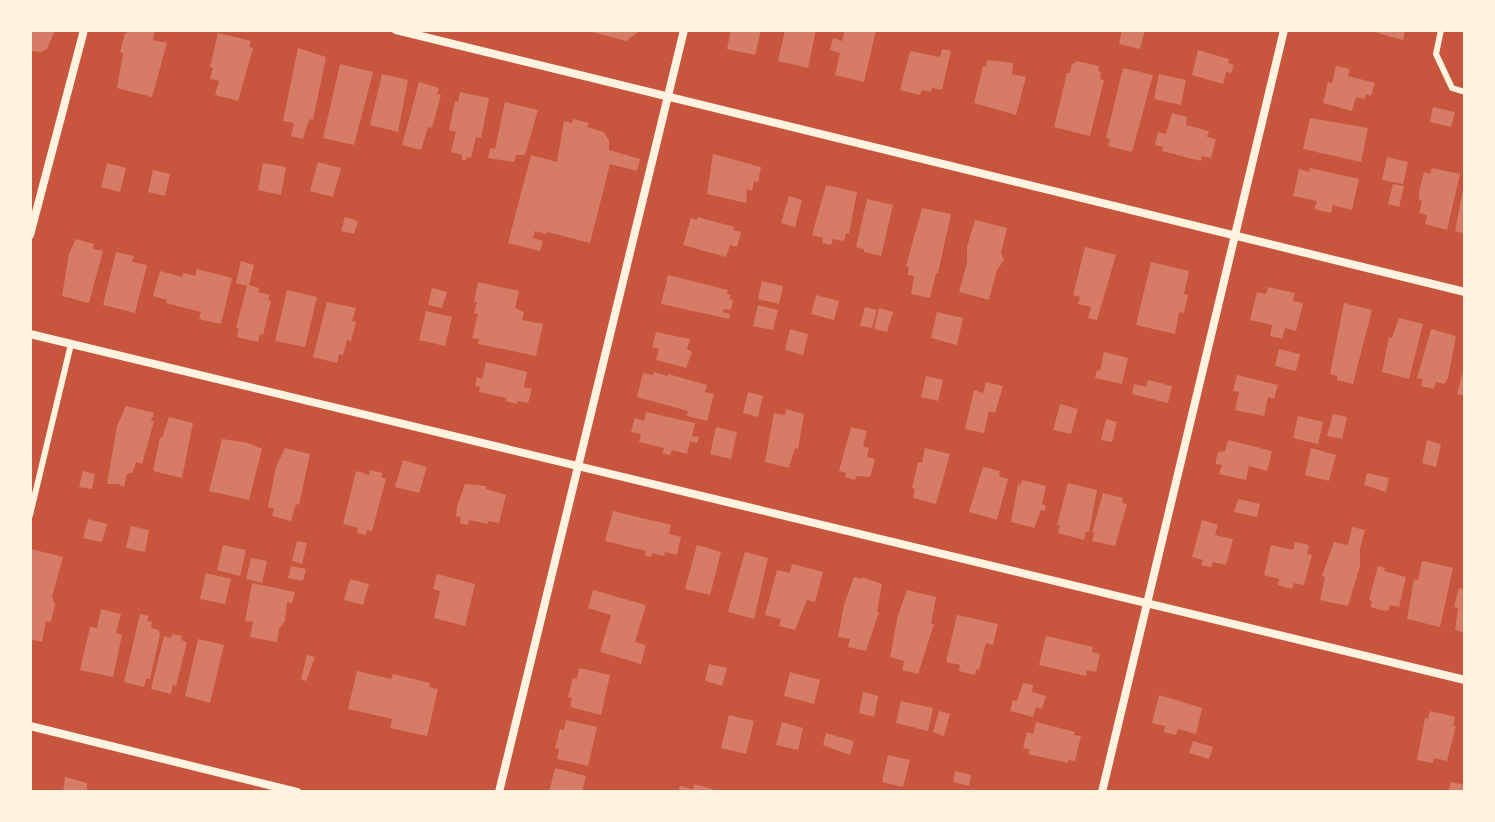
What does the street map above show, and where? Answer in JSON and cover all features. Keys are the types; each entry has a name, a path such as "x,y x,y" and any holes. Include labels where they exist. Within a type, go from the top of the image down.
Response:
{"street":[{"path":"30,235 84,30"},
{"path":"396,30 1465,292"},
{"path":"499,792 684,30"},
{"path":"1102,792 1284,30"},
{"path":"30,334 1465,680"},
{"path":"30,726 297,792"}],"lane":[{"path":"1441,30 1436,54 1452,88 1465,92"},
{"path":"30,515 71,344"}],"building":[{"path":"30,30 55,30 47,49 30,51"},
{"path":"128,30 155,30 153,40 167,43 152,97 117,88 123,53 120,52"},
{"path":"593,30 641,30 626,41"},
{"path":"731,30 761,30 755,55 727,49"},
{"path":"785,30 816,30 808,68 778,61"},
{"path":"845,30 876,30 864,82 835,75 840,53 830,50 833,38 842,41"},
{"path":"1122,30 1145,30 1140,49 1119,44"},
{"path":"1367,30 1405,30 1403,40"},
{"path":"218,33 251,41 249,47 253,48 238,101 215,95 219,81 210,79"},
{"path":"298,48 326,57 313,120 310,119 303,139 291,136 294,123 283,121"},
{"path":"942,49 951,51 942,90 922,90 920,95 900,90 910,51 940,57"},
{"path":"1198,50 1229,59 1228,63 1234,65 1231,73 1226,72 1223,84 1192,75"},
{"path":"987,60 1013,63 1012,74 1026,77 1016,115 974,103"},
{"path":"1077,61 1099,66 1100,79 1104,80 1090,136 1054,127 1067,73"},
{"path":"340,64 373,72 354,145 323,138"},
{"path":"1336,66 1350,69 1348,76 1375,83 1371,96 1366,94 1365,99 1356,97 1352,111 1323,103"},
{"path":"1123,68 1153,75 1132,152 1108,146 1110,139 1106,138"},
{"path":"382,74 408,80 398,132 370,125"},
{"path":"1159,74 1186,80 1181,105 1154,99"},
{"path":"419,82 439,88 437,94 441,95 432,128 428,127 421,150 402,145"},
{"path":"460,92 489,98 481,138 476,137 471,158 467,157 466,160 462,160 462,155 451,152 456,132 449,130"},
{"path":"505,102 538,110 525,155 516,155 514,162 488,158 490,148 495,149"},
{"path":"1433,107 1455,112 1451,127 1430,122"},
{"path":"1172,113 1187,117 1186,125 1209,131 1207,137 1216,139 1211,158 1202,156 1201,161 1162,151 1163,147 1155,145 1158,132 1166,134"},
{"path":"1310,118 1368,128 1361,162 1303,149"},
{"path":"573,119 589,123 587,127 604,132 609,141 609,150 640,159 637,171 610,164 590,243 535,231 533,238 543,241 540,251 508,243 531,155 557,162 564,121 572,123"},
{"path":"713,154 761,167 758,182 754,181 752,191 747,189 746,203 707,194"},
{"path":"1387,157 1408,162 1403,184 1382,180"},
{"path":"318,162 341,168 333,197 310,191"},
{"path":"107,163 126,168 120,192 101,187"},
{"path":"263,163 286,167 281,195 258,190"},
{"path":"1310,168 1359,179 1352,210 1333,205 1331,213 1314,209 1317,201 1293,196 1299,169 1309,172"},
{"path":"1432,168 1460,174 1447,230 1425,224 1427,215 1419,213 1422,201 1419,200 1419,192 1424,172 1430,174"},
{"path":"153,170 170,174 165,196 148,192"},
{"path":"1393,184 1404,186 1399,207 1388,204"},
{"path":"1465,184 1465,234 1455,231"},
{"path":"826,185 857,192 849,234 846,233 844,241 833,239 831,245 822,243 823,238 812,235"},
{"path":"789,196 802,200 795,227 781,223"},
{"path":"867,199 893,205 881,256 856,247"},
{"path":"922,208 951,214 930,298 911,294 914,276 908,275 909,267 906,266"},
{"path":"345,217 358,221 354,234 341,231"},
{"path":"698,217 734,227 733,230 741,232 737,247 730,245 726,257 683,245 691,218 697,220"},
{"path":"975,220 1007,228 1001,253 1004,260 997,270 989,300 959,292"},
{"path":"76,239 94,244 93,249 103,251 89,303 62,296 69,254"},
{"path":"1085,247 1116,255 1097,320 1088,318 1091,307 1078,304 1080,297 1073,295"},
{"path":"116,252 134,256 132,262 147,265 135,313 103,305"},
{"path":"241,261 254,265 249,285 259,288 258,292 270,295 263,335 260,334 258,342 237,337 239,329 236,328 247,286 236,283"},
{"path":"1151,262 1189,271 1184,313 1179,312 1175,334 1136,325"},
{"path":"197,269 232,278 221,324 199,319 201,312 166,303 167,300 153,296 160,271 182,277 183,273 195,276"},
{"path":"668,275 728,290 727,294 731,295 729,299 733,300 731,310 723,309 723,312 730,314 729,319 661,304"},
{"path":"762,281 783,286 779,304 758,299"},
{"path":"478,282 519,291 515,308 524,312 522,320 543,324 536,356 478,344 479,339 472,338 478,314 474,313 477,302 474,302"},
{"path":"1268,287 1295,293 1293,301 1303,303 1296,331 1285,328 1282,339 1270,336 1272,325 1250,320 1257,292 1266,294"},
{"path":"432,288 447,292 442,308 428,305"},
{"path":"287,290 317,297 305,347 275,341"},
{"path":"816,295 839,301 834,320 811,314"},
{"path":"327,302 356,308 351,341 347,340 337,363 313,357"},
{"path":"1344,303 1372,310 1353,384 1337,380 1337,376 1330,374"},
{"path":"758,305 778,310 773,330 753,326"},
{"path":"865,307 877,310 872,328 860,326"},
{"path":"879,308 893,312 887,332 874,329"},
{"path":"426,311 452,317 445,346 419,340"},
{"path":"937,312 963,318 957,345 931,338"},
{"path":"1399,318 1423,324 1409,379 1382,372 1389,337 1392,338"},
{"path":"790,329 808,334 803,355 785,350"},
{"path":"1431,329 1456,336 1448,378 1444,384 1436,382 1434,389 1421,386 1423,379 1417,378"},
{"path":"656,332 690,339 687,349 692,352 686,368 656,360 659,349 652,347"},
{"path":"1279,349 1300,354 1296,371 1275,366"},
{"path":"1104,352 1128,358 1122,384 1095,378 1097,370 1100,371"},
{"path":"486,362 527,372 524,387 532,389 528,403 517,401 517,404 505,401 506,398 479,392 480,387 475,386 477,377 482,379"},
{"path":"1465,367 1465,396 1457,394"},
{"path":"654,372 707,385 705,392 714,394 707,421 687,416 688,411 637,397 643,373 653,375"},
{"path":"1237,375 1278,385 1274,399 1268,397 1264,416 1235,410 1239,392 1233,391"},
{"path":"926,376 943,380 938,401 921,397"},
{"path":"1148,380 1172,386 1168,403 1132,394 1134,384 1146,387"},
{"path":"986,382 1003,386 995,413 989,411 984,433 965,429 974,390 983,393"},
{"path":"748,392 763,396 758,417 743,413"},
{"path":"1060,404 1078,409 1071,434 1053,430"},
{"path":"126,406 154,413 151,421 154,421 142,464 136,462 133,472 127,474 124,487 107,484 117,426"},
{"path":"786,409 804,414 798,449 795,448 789,468 765,462 774,413 785,415"},
{"path":"646,412 695,423 692,436 699,437 697,443 690,441 687,454 672,450 670,455 662,453 664,448 639,442 641,434 631,432 635,418 644,421"},
{"path":"1333,414 1347,417 1342,439 1327,436"},
{"path":"1298,416 1323,422 1318,444 1293,438"},
{"path":"169,417 193,423 182,478 153,471 160,437"},
{"path":"1106,419 1117,422 1112,442 1101,440"},
{"path":"716,427 737,432 731,459 710,454"},
{"path":"851,427 867,431 863,446 869,448 867,457 875,459 870,477 856,476 855,480 839,471"},
{"path":"222,439 248,443 262,449 249,500 209,491"},
{"path":"1228,440 1272,451 1267,471 1249,466 1246,480 1219,474 1222,465 1216,464 1218,452 1225,451"},
{"path":"1427,440 1441,444 1436,467 1422,463"},
{"path":"285,448 310,454 299,505 296,504 291,521 272,516 274,509 268,507 276,467"},
{"path":"925,448 950,454 936,504 913,498 918,462 922,463"},
{"path":"1311,448 1336,455 1329,481 1305,475"},
{"path":"403,460 427,467 419,493 395,487"},
{"path":"983,467 1000,471 999,476 1008,479 997,520 969,512"},
{"path":"370,470 383,473 381,477 386,479 372,531 367,530 366,535 357,533 358,528 343,524 356,471 369,475"},
{"path":"83,471 95,474 92,489 79,487"},
{"path":"1367,473 1389,478 1386,492 1364,485"},
{"path":"1022,480 1046,486 1042,504 1046,506 1045,511 1041,510 1034,528 1011,522 1018,484 1021,485"},
{"path":"1068,483 1097,490 1089,532 1086,532 1084,540 1058,533 1060,525 1057,525"},
{"path":"465,484 487,486 486,489 506,495 499,523 469,520 468,525 460,523 461,517 456,516 457,507"},
{"path":"1103,493 1123,498 1122,503 1127,504 1115,546 1092,541"},
{"path":"1238,499 1260,504 1257,517 1234,512"},
{"path":"613,511 671,525 669,534 681,537 677,555 665,552 664,556 652,553 651,557 645,556 646,551 605,541"},
{"path":"88,519 107,524 102,542 83,538"},
{"path":"1202,520 1218,525 1215,535 1233,539 1226,565 1213,562 1211,567 1201,565 1203,560 1192,557"},
{"path":"131,526 149,530 145,552 126,548"},
{"path":"1352,527 1365,530 1360,566 1348,606 1320,600 1325,577 1322,576 1334,542 1348,545"},
{"path":"297,541 307,543 302,564 292,561"},
{"path":"1295,542 1309,545 1307,554 1312,555 1304,585 1294,583 1292,589 1278,585 1279,579 1264,575 1271,545 1293,550"},
{"path":"223,545 246,550 240,576 217,570"},
{"path":"697,545 721,552 710,595 685,589"},
{"path":"31,549 63,557 52,597 55,604 51,622 46,621 42,642 30,639"},
{"path":"745,552 768,558 754,619 728,612"},
{"path":"251,558 267,561 262,583 246,579"},
{"path":"1422,561 1453,568 1440,627 1407,619 1414,579 1418,580"},
{"path":"792,564 823,572 815,602 807,600 795,630 779,626 781,619 765,615 777,570 790,573"},
{"path":"291,566 306,569 303,581 288,578"},
{"path":"1378,566 1385,568 1384,571 1406,577 1399,607 1390,605 1389,610 1385,611 1370,607"},
{"path":"206,573 231,579 225,604 200,599"},
{"path":"437,574 475,584 465,626 434,618 440,591 433,589"},
{"path":"854,577 882,584 879,612 866,651 848,647 850,639 838,637 844,605"},
{"path":"350,579 369,584 363,605 344,600"},
{"path":"252,583 295,592 292,603 287,602 285,621 279,629 277,642 250,637 253,622 245,621"},
{"path":"1464,584 1465,633 1455,630 1458,608 1454,607 1459,588 1463,589"},
{"path":"593,590 646,605 635,642 646,645 641,664 600,652 611,615 588,608"},
{"path":"907,590 936,597 931,624 934,624 918,674 902,670 904,661 890,657 898,615"},
{"path":"101,609 121,614 116,633 122,635 113,677 80,670 90,627 97,628"},
{"path":"140,614 149,616 147,621 152,622 151,628 159,630 160,635 150,679 146,679 144,687 124,682"},
{"path":"957,615 998,624 993,645 986,643 975,675 959,671 960,665 946,662"},
{"path":"172,634 182,636 181,640 187,642 176,686 173,685 171,694 151,689 164,636 171,638"},
{"path":"1046,636 1093,647 1092,652 1100,654 1096,672 1087,670 1086,676 1039,665"},
{"path":"198,639 224,645 210,703 185,696"},
{"path":"307,655 315,657 306,681 301,679"},
{"path":"709,664 727,668 722,686 705,681"},
{"path":"579,668 610,675 601,715 570,707 572,698 568,697"},
{"path":"357,671 391,679 393,674 430,683 429,687 438,689 427,736 390,728 392,719 348,709"},
{"path":"790,672 820,680 814,704 784,696"},
{"path":"1023,683 1033,685 1032,692 1046,696 1042,709 1036,707 1033,717 1010,711"},
{"path":"863,692 878,696 874,717 859,713"},
{"path":"1159,695 1202,708 1196,734 1178,729 1176,735 1164,732 1165,726 1152,723"},
{"path":"901,701 933,708 928,731 896,723"},
{"path":"939,711 950,714 944,736 933,732"},
{"path":"1430,711 1455,717 1453,726 1456,726 1447,761 1434,758 1433,763 1417,760 1425,718 1428,719"},
{"path":"729,715 754,721 746,754 721,748"},
{"path":"566,720 597,727 588,766 557,759 559,749 555,748"},
{"path":"782,722 803,728 798,750 776,745"},
{"path":"1036,722 1081,736 1075,761 1068,760 1068,763 1028,754 1030,749 1023,748 1027,732 1033,734"},
{"path":"826,733 854,741 850,755 823,745"},
{"path":"1193,741 1213,747 1209,759 1189,753"},
{"path":"888,755 910,760 903,787 882,782"},
{"path":"555,768 586,776 582,792 549,792"},
{"path":"955,771 971,775 969,786 953,782"},
{"path":"65,777 87,783 87,792 63,792"},
{"path":"1451,782 1465,785 1465,792 1448,792"},
{"path":"694,784 713,789 712,792 678,792 680,786 693,789"}]}
